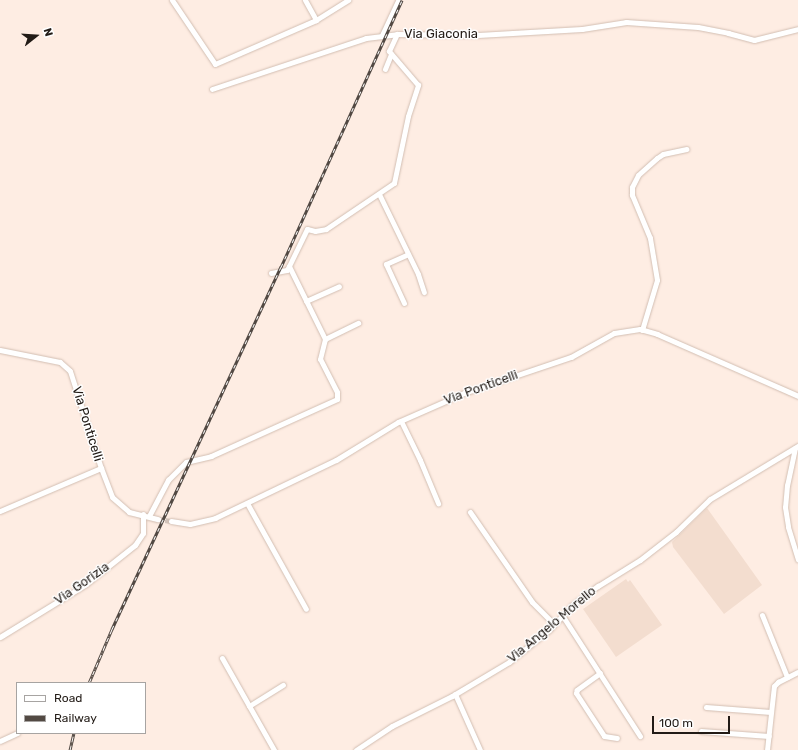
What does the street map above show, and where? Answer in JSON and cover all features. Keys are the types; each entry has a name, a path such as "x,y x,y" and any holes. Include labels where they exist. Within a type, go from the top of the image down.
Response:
{"street":[{"path":"172,0 213,64 234,57 316,20 348,0"},
{"path":"305,0 316,20"},
{"path":"382,35 398,0"},
{"name":"Via Giaconia","path":"289,266 306,230 315,231 326,229 394,183 408,116 418,85 389,51 397,34 493,34 582,29 626,22 698,27 754,40 798,29"},
{"path":"212,89 366,38 397,34"},
{"path":"384,68 391,54"},
{"path":"642,330 657,280 650,238 640,210 632,195 632,187 638,175 657,158 663,154 686,149"},
{"path":"379,194 408,254 424,292"},
{"path":"404,303 386,264 408,254"},
{"path":"146,515 168,480 186,462 211,456 337,399 337,392 320,359 325,339 289,266 287,270 271,273"},
{"path":"306,301 339,286"},
{"path":"325,339 358,323"},
{"name":"Via Ponticelli","path":"171,521 190,524 215,518 336,460 401,420 464,393 571,357 614,333 642,330 658,334 798,396"},
{"name":"Via Ponticelli","path":"0,350 60,362 70,371 101,468 112,497 129,512 158,518"},
{"path":"401,420 438,503"},
{"path":"797,447 787,485 785,507 788,526 798,560"},
{"name":"Via Angelo Morello","path":"356,750 392,726 455,694 509,662 554,624 571,606 640,560 676,532 710,499 797,447"},
{"path":"0,512 101,468"},
{"path":"247,503 306,609"},
{"path":"470,512 532,602 554,624"},
{"name":"Via Gorizia","path":"0,637 86,584 136,545 143,533 146,515"},
{"path":"562,615 640,736"},
{"path":"762,615 787,677"},
{"path":"222,658 274,750"},
{"path":"767,750 774,686 787,677 798,672"},
{"path":"600,673 577,690 577,696 604,736 617,738"},
{"path":"249,706 283,685"},
{"path":"455,694 480,750"},
{"path":"706,707 772,712"},
{"path":"701,731 769,736"},
{"path":"0,741 16,733"}],"shaded area":[{"path":"707,508 762,585 724,614 673,547 672,542"},
{"path":"626,579 628,582 630,580 662,625 616,657 583,609"}],"tunnel":[{"path":"158,519 171,521"}],"railway":[{"path":"89,682 112,629 281,267 402,0"},
{"path":"70,750 74,734"}]}
